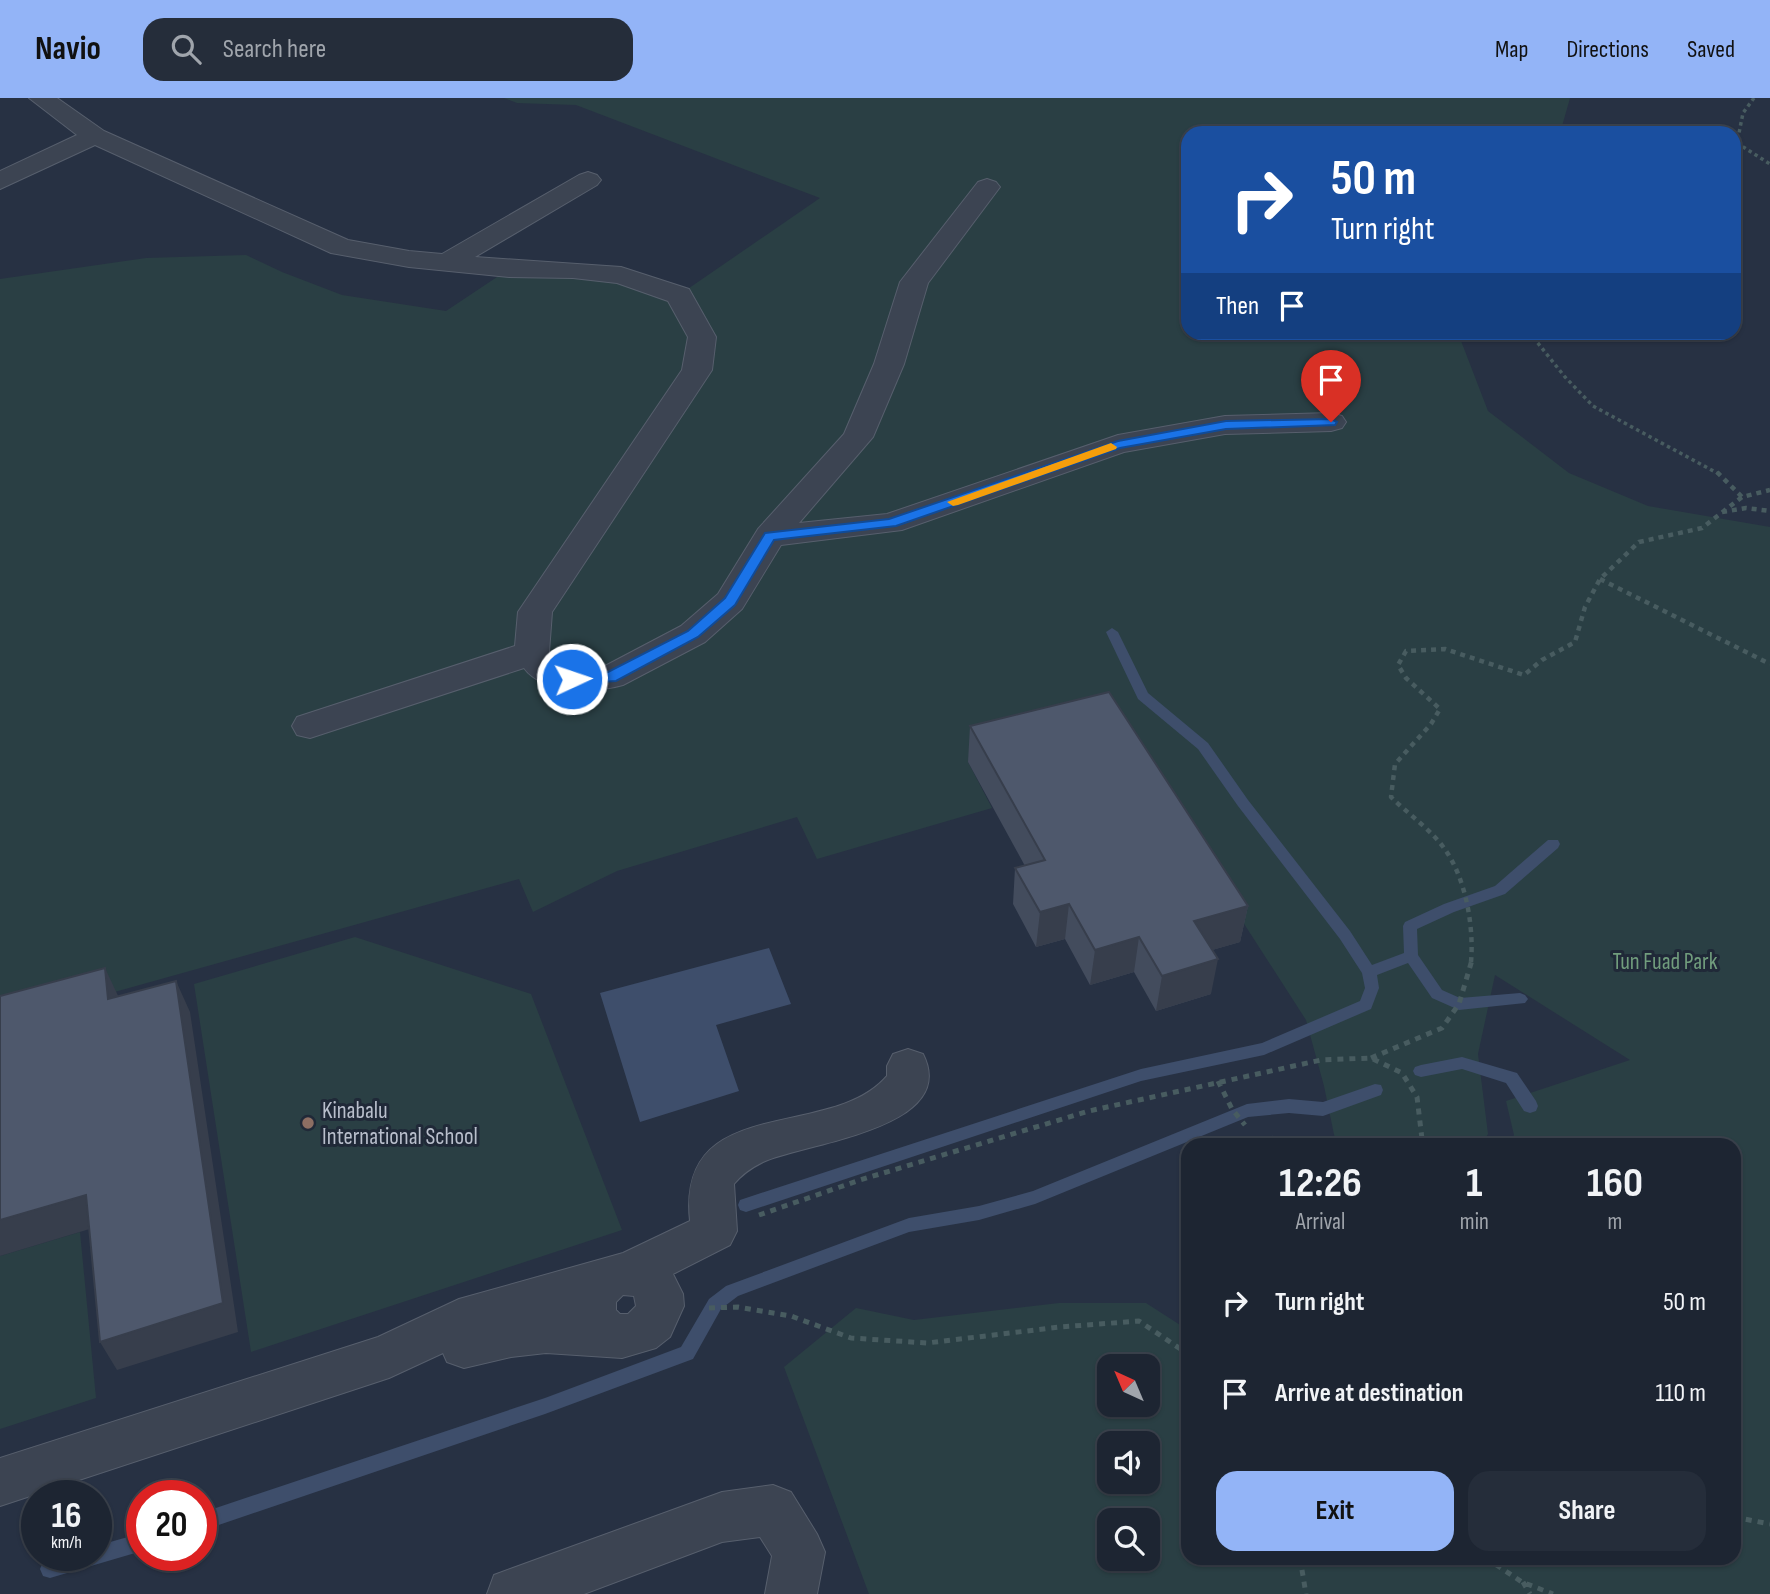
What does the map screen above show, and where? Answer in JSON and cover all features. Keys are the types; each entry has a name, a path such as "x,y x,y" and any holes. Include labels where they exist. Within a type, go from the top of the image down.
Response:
{"street":[{"path":"41,98 95,136 341,247 409,259 509,269 573,270 621,275 679,295 702,337 697,370 534,612 532,653 542,667 572,679 611,677 640,664 693,634 730,601 770,536 859,437 889,364 914,282 987,187"},
{"path":"0,181 95,136"},
{"path":"450,261 589,180"},
{"path":"770,536 891,523 1118,444 1226,425 1331,422"},
{"path":"310,726 532,653"},
{"path":"389,1356 437,1353 510,1333 562,1331 607,1334 596,1324 590,1312 592,1298 600,1285 714,1231 711,1210 713,1177 735,1153 868,1112 894,1099 907,1081 908,1066"},
{"path":"0,1482 389,1356 459,1321 621,1275"},
{"path":"513,1594 722,1517 773,1510 799,1552 791,1594"}],"path":[{"path":"1739,126 1748,103 1754,98"},
{"path":"1741,146 1770,164"},
{"path":"1535,340 1593,406 1718,473 1742,497"},
{"path":"714,1231 860,1180 1089,1111 1321,1060 1371,1058 1442,1028 1459,1004 1472,959 1467,903 1459,877 1446,850 1391,797 1395,765 1416,738 1435,722 1440,709 1406,678 1398,665 1406,651 1423,648 1445,649 1524,675 1542,660 1575,642 1585,607 1600,579 1639,542 1702,528 1742,497 1770,490"},
{"path":"1721,512 1746,508 1770,511"},
{"path":"1600,579 1770,664"},
{"path":"1371,1058 1402,1073 1417,1097 1422,1138"},
{"path":"1218,1082 1245,1125"},
{"path":"738,1307 790,1316 851,1338 927,1343 1060,1326 1139,1321 1181,1349"},
{"path":"1741,1518 1770,1524"},
{"path":"1301,1565 1306,1594"},
{"path":"1496,1565 1522,1582 1553,1594"},
{"path":"1522,1582 1530,1594"}],"green space":[{"name":"Tun Fuad Park","path":"504,98 1570,98 1562,126 1181,126 1181,340 1461,340 1488,411 1569,473 1648,506 1770,527 1770,1594 869,1594 784,1367 856,1308 914,1320 1059,1303 1146,1303 1181,1326 1181,1565 1741,1565 1741,1138 1512,1138 1514,1135 1506,1101 1630,1060 1495,975 1478,1054 1488,1134 1486,1138 1335,1138 1306,1020 1127,742 968,762 992,808 817,859 797,817 617,871 533,912 519,879 0,1024 0,279 146,258 246,255 342,295 446,311 509,269 573,270 679,295 820,198 576,105 517,103"},
{"path":"355,937 531,994 622,1230 251,1352 194,984"},
{"path":"80,1232 96,1398 0,1429 0,1256"}],"water":[{"path":"769,948 791,1004 716,1025 739,1091 640,1122 600,993"}],"building":[{"path":"1109,692 1248,906 1194,921 1218,959 1162,976 1139,937 1095,950 1069,904 1040,912 1015,868 1045,860 970,726"},
{"path":"105,968 108,999 176,981 223,1303 100,1342 86,1195 0,1220 0,996"}],"waterway":[{"path":"1112,632 1143,696 1203,746 1243,803 1345,935 1369,972"},
{"path":"1411,956 1410,926 1449,908 1500,890 1553,844"},
{"path":"1369,972 1411,956"},
{"path":"1411,956 1437,994 1459,1004 1520,999"},
{"path":"746,1205 1141,1075 1264,1049 1366,1005 1372,988 1369,972"},
{"path":"1421,1071 1462,1063 1511,1078 1530,1106"},
{"path":"217,1517 545,1406 687,1353 715,1304 732,1291 909,1225 979,1213 1035,1197 1247,1111 1289,1106 1323,1109 1375,1090"},
{"path":"112,1550 126,1547"}],"slow traffic":[{"path":"953,502 1111,447"}],"place":[{"name":"Kinabalu International School","path":"308,1123"}],"route":[{"path":"572,679 611,677 693,634 730,601 770,536 891,523 1118,444 1226,425 1331,422"}]}
